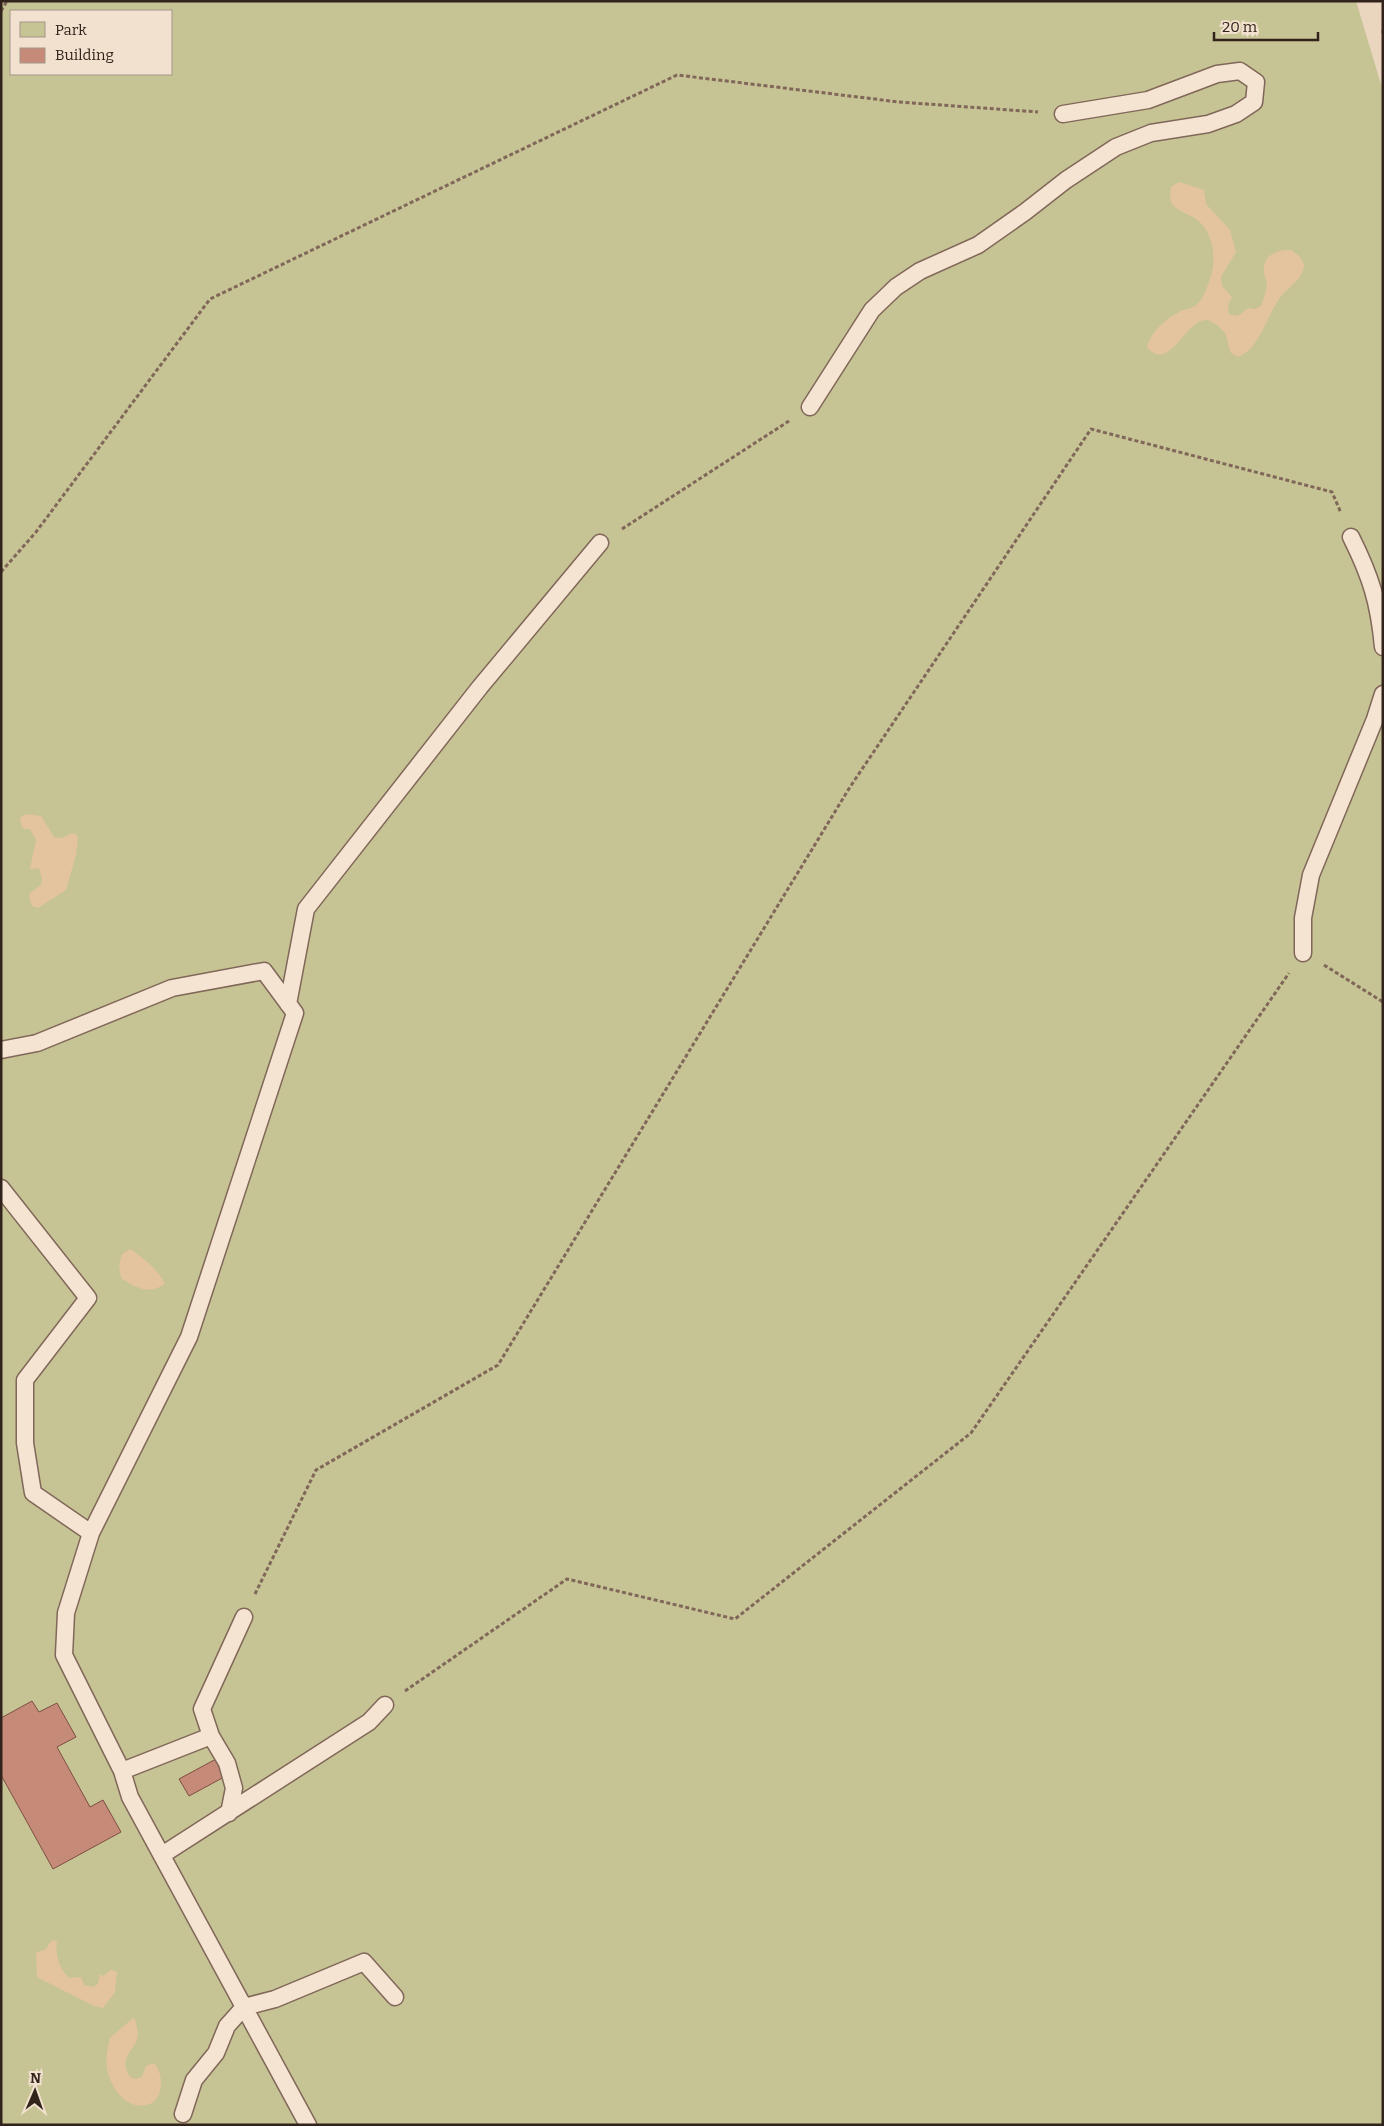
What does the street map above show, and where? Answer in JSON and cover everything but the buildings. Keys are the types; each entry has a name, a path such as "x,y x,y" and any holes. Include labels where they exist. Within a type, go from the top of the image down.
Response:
{"lane":[{"path":"810,407 872,310 896,286 920,271 978,244 1025,212 1066,180 1116,147 1151,133 1208,124 1236,114 1254,102 1256,82 1240,71 1217,74 1148,100 1063,114"},
{"path":"1352,537 1370,575 1380,613 1383,647"},
{"path":"288,1004 306,909 480,687 600,543"},
{"path":"1303,953 1303,918 1311,875 1375,719 1383,694"},
{"path":"1,1050 37,1043 172,988 264,971 294,1013 189,1337 91,1533 66,1612 64,1654 122,1770 130,1797 308,2125"},
{"path":"1,1188 88,1298 25,1380 25,1443 33,1493 91,1533"},
{"path":"229,1813 234,1788 227,1763 211,1736 202,1709 244,1617"},
{"path":"162,1855 369,1722 385,1705"},
{"path":"122,1770 211,1736"},
{"path":"183,2114 194,2080 216,2053 226,2026 244,2007 275,1999 364,1962 395,1997"}],"path":[{"path":"1,11 7,1"},
{"path":"1,572 36,532 210,299 677,75 899,102 1063,114"},
{"path":"600,543 810,407"},
{"path":"244,1617 316,1470 498,1365 850,788 1091,429 1332,492 1352,537"},
{"path":"385,1705 567,1579 735,1619 971,1434 1303,953 1383,1002"}],"green space":[{"path":"1,1 1356,1 1383,91 1383,2125 1,2125"}],"sand":[{"path":"1179,182 1204,190 1206,204 1230,230 1236,252 1221,277 1222,286 1232,297 1228,305 1229,314 1238,316 1248,308 1255,309 1261,306 1267,286 1264,265 1266,260 1273,254 1282,250 1292,250 1301,258 1304,265 1302,273 1273,309 1259,338 1253,346 1238,357 1231,353 1226,335 1222,329 1212,322 1203,320 1195,324 1172,349 1164,354 1156,354 1147,347 1156,330 1165,321 1181,311 1193,307 1201,300 1212,272 1213,250 1206,229 1196,219 1175,207 1171,201 1171,187"},
{"path":"26,814 41,816 54,837 62,838 73,833 78,836 76,855 66,890 38,908 32,906 29,896 31,892 41,885 42,879 39,868 30,869 36,840 30,829 24,829 21,825 20,818"},
{"path":"131,1249 154,1269 165,1284 148,1290 132,1285 121,1278 119,1266 122,1254"},
{"path":"51,1941 57,1942 59,1962 69,1978 81,1977 84,1985 93,1987 98,1984 100,1974 103,1976 111,1970 117,1972 115,1992 103,2008 94,2006 37,1977 36,1953 46,1949"},
{"path":"133,2018 135,2019 138,2035 137,2041 128,2054 125,2064 130,2077 136,2079 142,2077 146,2066 154,2063 161,2080 160,2093 157,2098 146,2105 139,2106 132,2104 120,2095 115,2089 107,2069 110,2038"}]}
